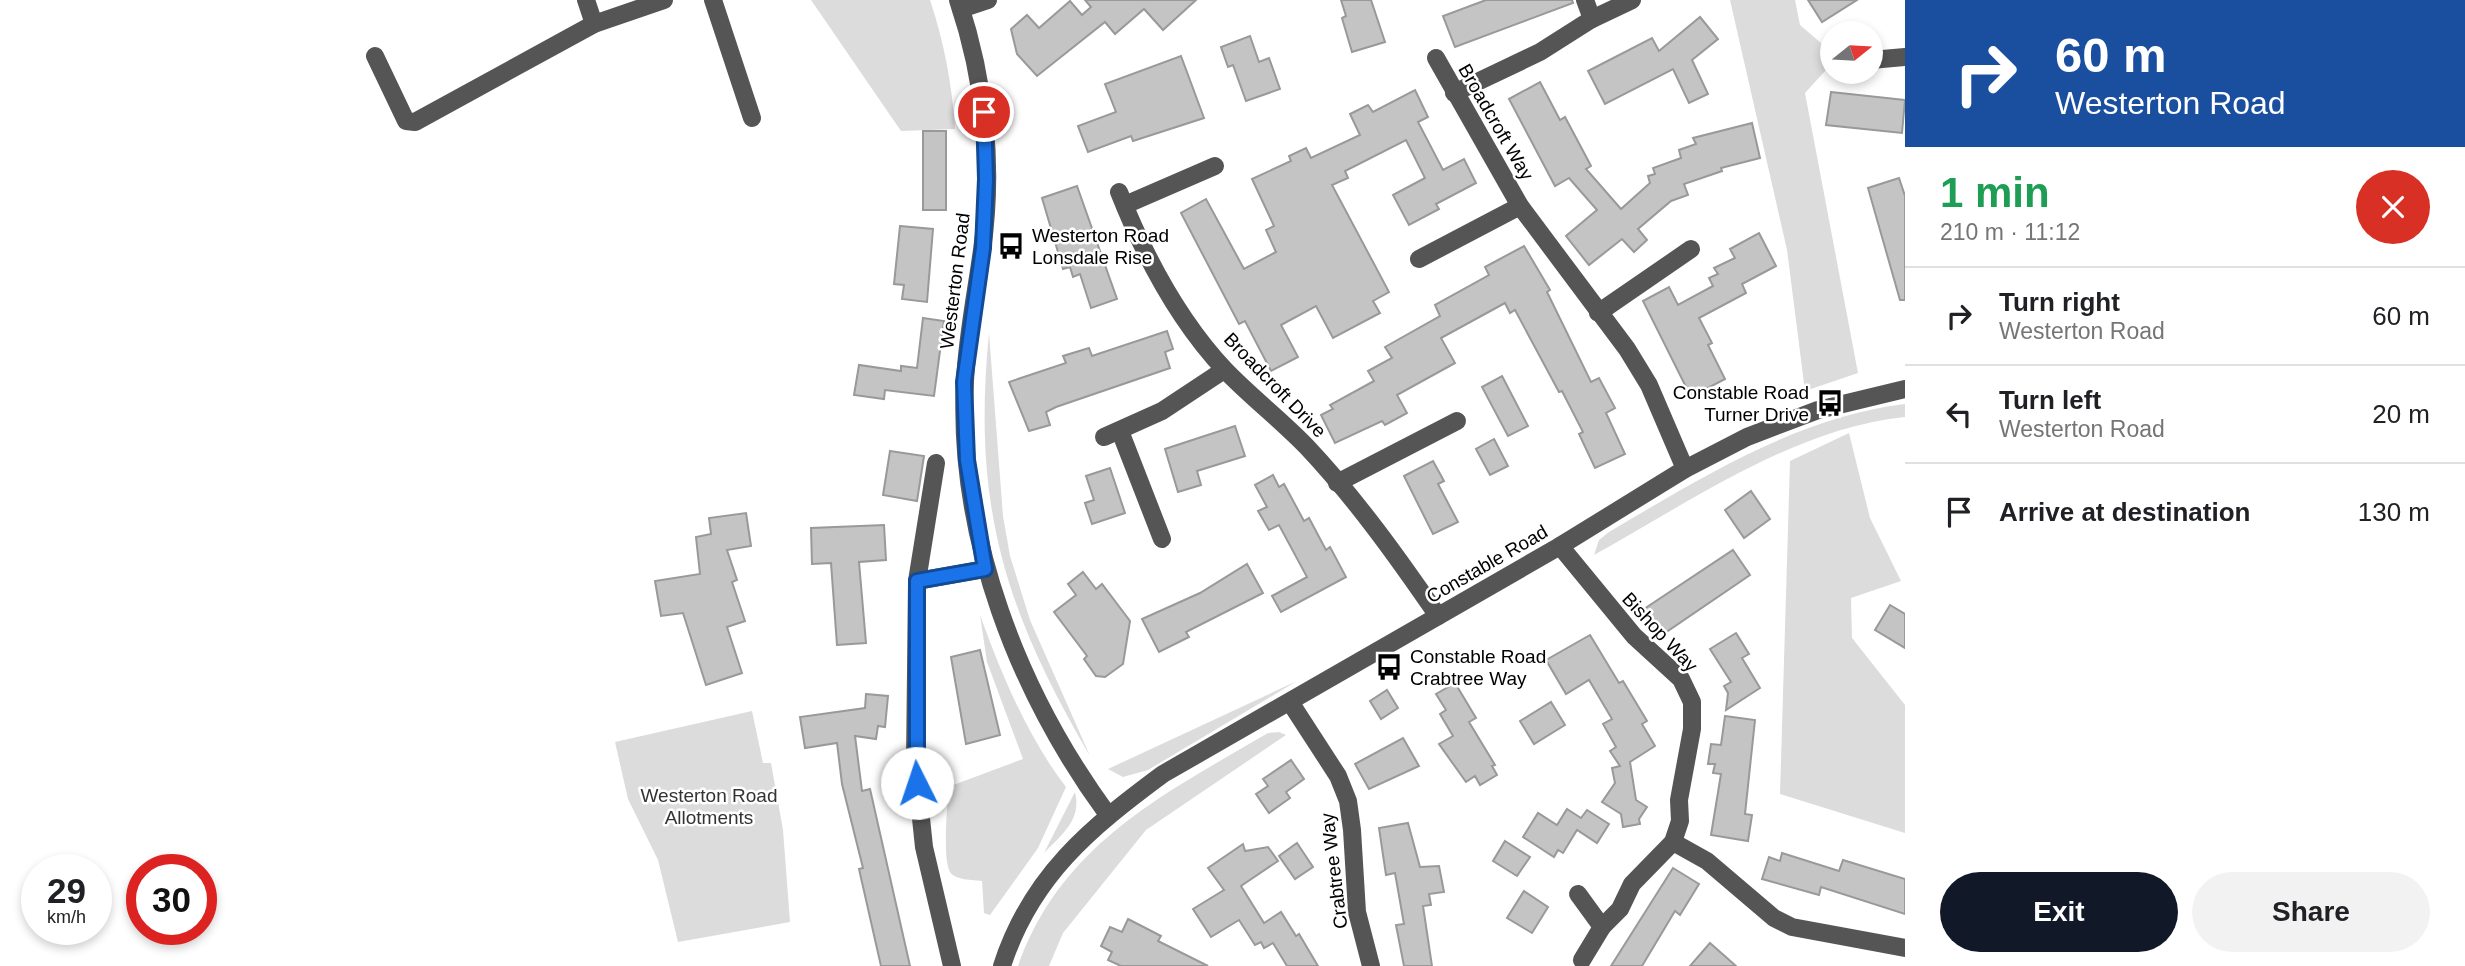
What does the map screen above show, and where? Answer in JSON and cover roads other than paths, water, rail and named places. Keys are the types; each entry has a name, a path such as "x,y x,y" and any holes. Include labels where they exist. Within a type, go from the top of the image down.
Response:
{"street":[{"path":"586,0 594,24"},
{"path":"375,56 406,121 415,122 594,24 664,0"},
{"path":"713,0 752,118"},
{"path":"959,5 988,0"},
{"path":"1585,0 1592,19"},
{"path":"1454,93 1540,52 1592,19 1632,0"},
{"name":"Westerton Road","path":"959,5 978,71 984,112 986,179 983,248 964,382 967,460 985,569 1007,631 1073,766 1108,815"},
{"path":"1883,59 1905,57"},
{"name":"Broadcroft Way","path":"1436,58 1520,206 1627,349 1649,385 1685,469"},
{"name":"Broadcroft Drive","path":"1215,166 1122,198 1150,261 1182,313 1224,370 1308,448 1394,552 1438,616"},
{"name":"Broadcroft Way","path":"1419,259 1520,206"},
{"path":"1598,313 1691,249"},
{"path":"1162,540 1112,434 1192,394 1224,370"},
{"name":"Constable Road","path":"1108,815 1163,774 1560,546 1685,469 1792,418 1843,402 1905,389"},
{"path":"1337,483 1457,421"},
{"path":"936,463 917,581 915,761 924,848 952,966"},
{"name":"Bishop Way","path":"1560,546 1619,619 1681,680 1692,702 1692,729 1679,800 1679,821 1672,842"},
{"path":"917,581 985,569"},
{"name":"Crabtree Way","path":"1290,702 1338,776 1348,802 1357,912 1371,966"},
{"path":"1002,966 1011,940 1052,868 1108,815"},
{"path":"1582,961 1602,927 1620,909 1632,884 1672,842 1707,861 1774,918 1792,927 1905,947"},
{"path":"1578,894 1602,927"}],"place":[{"name":"Westerton Road Lonsdale Rise","path":"1011,246"},
{"name":"Constable Road Turner Drive","path":"1830,403"},
{"name":"Constable Road Crabtree Way","path":"1389,667"}],"park label":[{"name":"Westerton Road Allotments","path":"709,806"}]}
